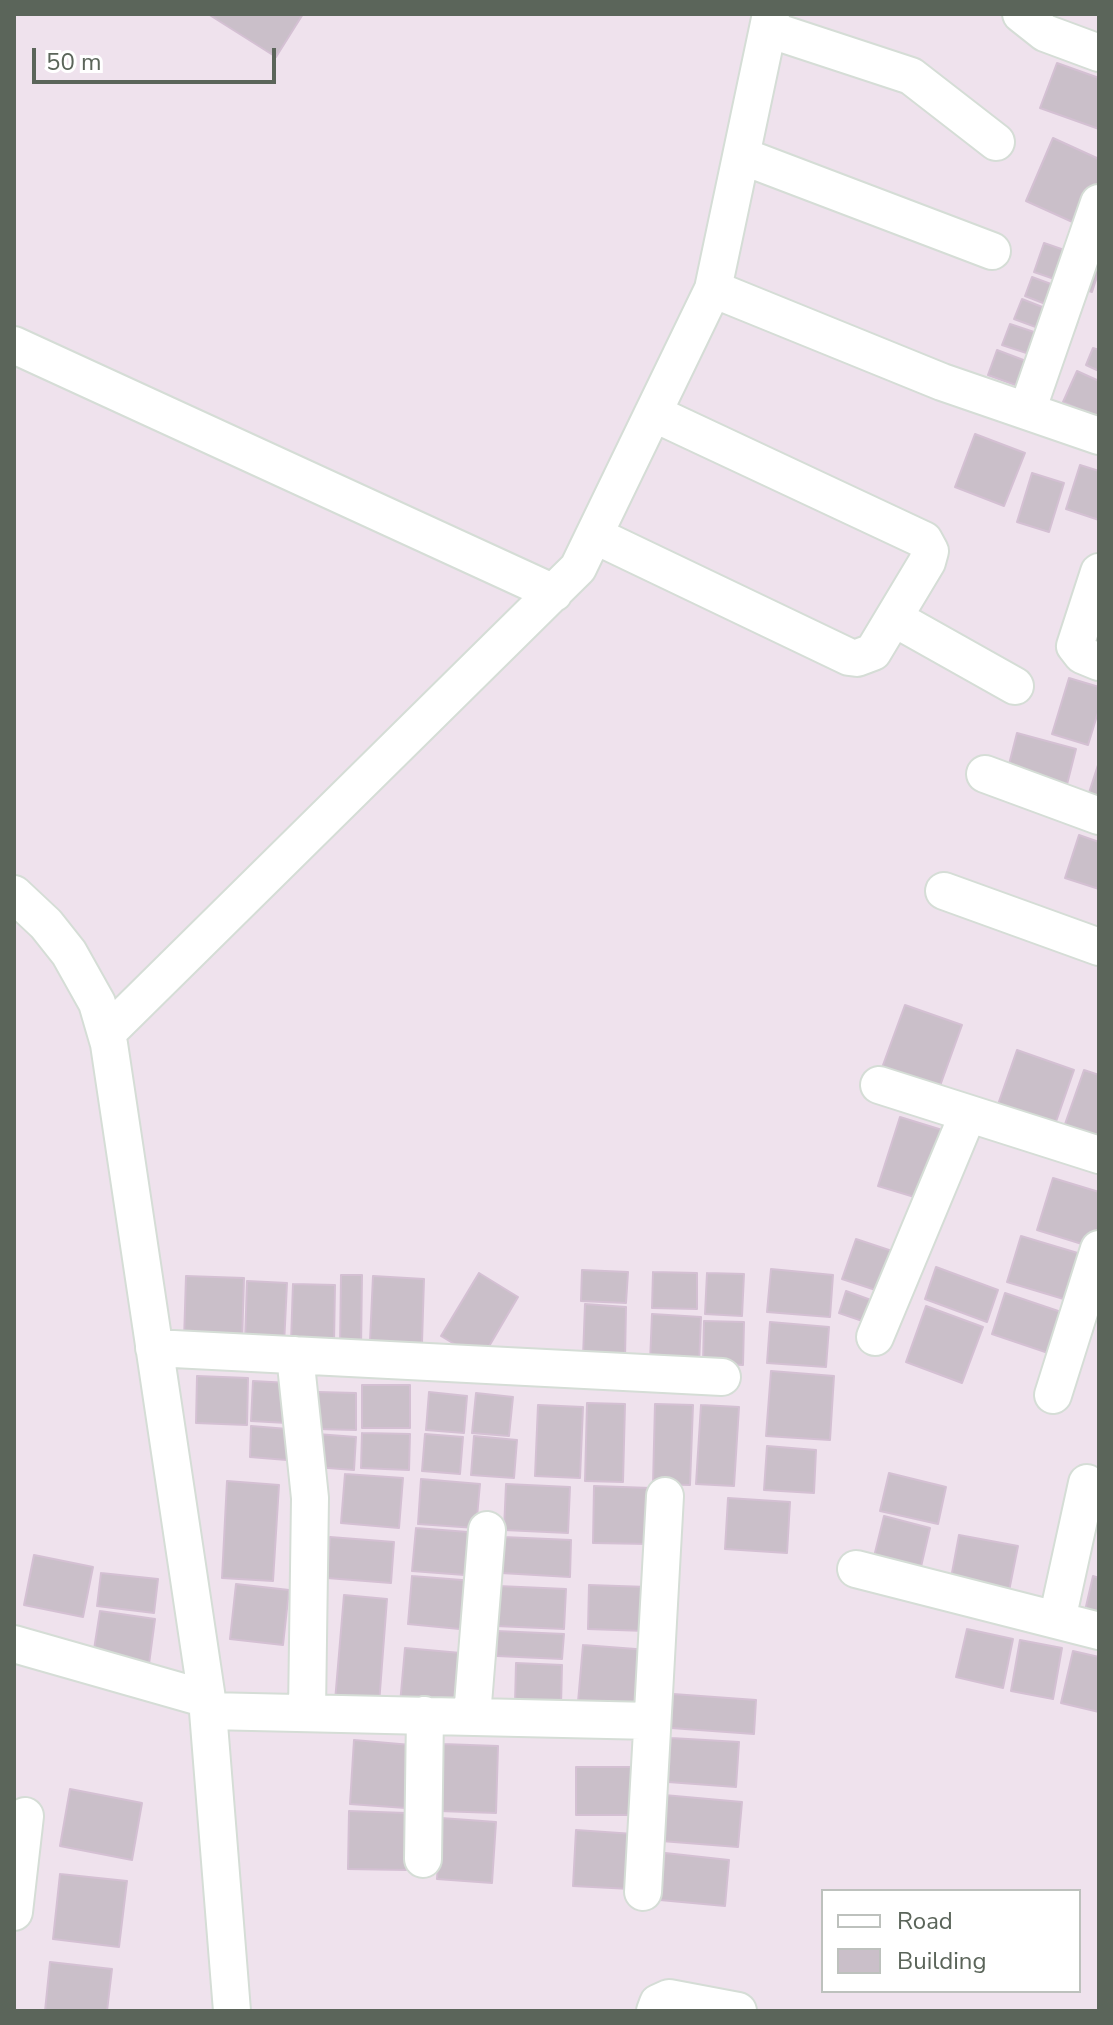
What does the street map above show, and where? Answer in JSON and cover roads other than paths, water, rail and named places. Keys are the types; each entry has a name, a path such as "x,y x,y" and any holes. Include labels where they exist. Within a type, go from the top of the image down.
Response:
{"street":[{"path":"1021,14 1045,33 1099,53"},
{"path":"107,1033 578,568 713,289 769,21 911,76 996,142"},
{"path":"742,156 992,251"},
{"path":"1027,411 1099,203"},
{"path":"713,289 942,382 1099,436"},
{"path":"14,345 554,593"},
{"path":"594,535 849,657 867,657 873,652 927,562 930,551 924,540 653,413"},
{"path":"1099,572 1075,646 1082,655 1099,662"},
{"path":"894,618 1015,686"},
{"path":"985,774 1099,816"},
{"path":"944,891 1099,947"},
{"path":"14,894 46,924 69,953 97,1003 107,1033 207,1705 232,2011"},
{"path":"879,1085 1099,1155"},
{"path":"875,1337 968,1114"},
{"path":"1053,1395 1090,1311 1099,1249"},
{"path":"154,1348 722,1377"},
{"path":"295,1355 310,1498 307,1712"},
{"path":"1057,1620 1087,1483"},
{"path":"643,1892 665,1496"},
{"path":"472,1716 487,1530"},
{"path":"856,1569 1099,1631"},
{"path":"14,1644 207,1705 307,1712 652,1721"},
{"path":"423,1859 425,1715"},
{"path":"14,1912 17,1855 25,1816"},
{"path":"655,2011 658,2003 669,1998 738,2011"}]}
